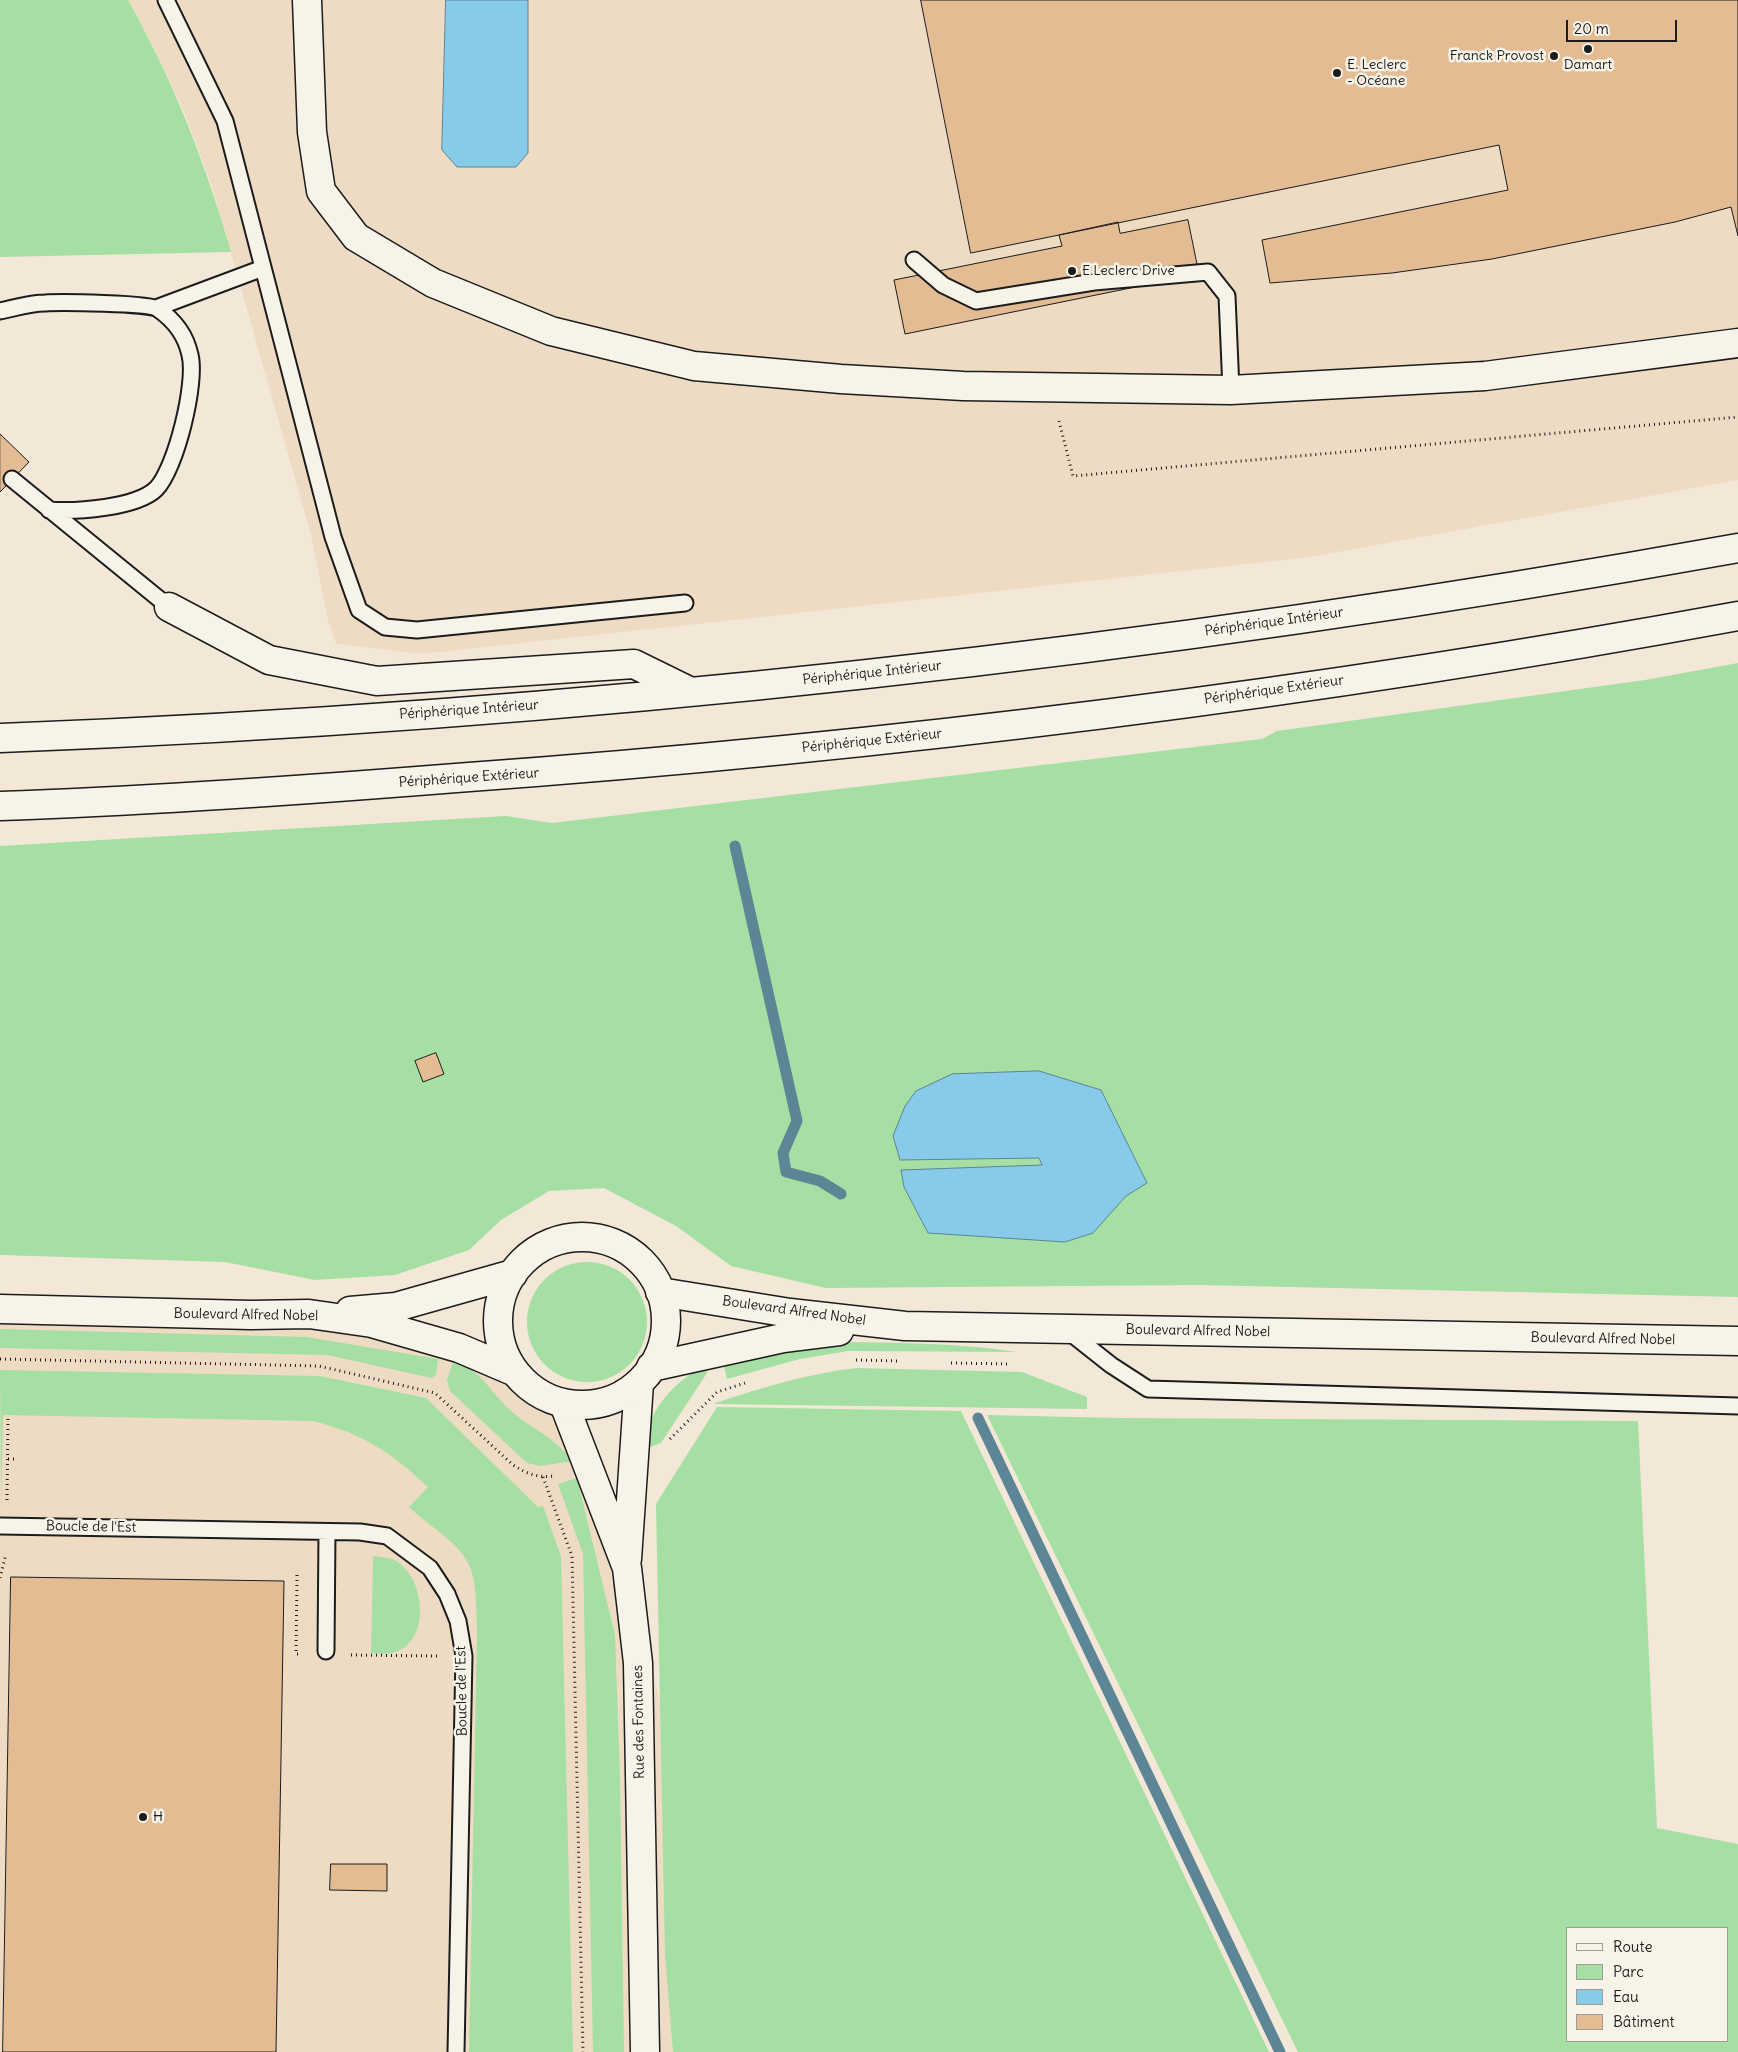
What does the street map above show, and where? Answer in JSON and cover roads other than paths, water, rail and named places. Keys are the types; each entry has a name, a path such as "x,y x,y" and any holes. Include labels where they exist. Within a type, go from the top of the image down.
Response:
{"main road":[{"path":"307,0 312,132 321,191 356,237 433,282 551,331 694,366 841,379 963,386 1231,390 1485,376 1738,343"},
{"name":"Périphérique Intérieur","path":"0,738 231,726 497,708 690,691 993,660 1215,631 1412,602 1738,548"},
{"path":"169,607 269,660 377,681 634,664 690,691"},
{"name":"Périphérique Extérieur","path":"0,806 313,789 592,768 978,729 1379,676 1738,616"},
{"path":"580,1236 609,1241 635,1256 656,1280 660,1292 665,1307 665,1337 656,1360 645,1375 614,1399 564,1404 537,1394 513,1372 500,1345 497,1316 505,1285 522,1261 546,1244 580,1236"},
{"path":"309,1314 396,1307 513,1274"},
{"name":"Boulevard Alfred Nobel","path":"660,1292 790,1313 905,1326"},
{"name":"Boulevard Alfred Nobel","path":"0,1309 251,1315 309,1314 372,1323 458,1348 513,1372"},
{"name":"Boulevard Alfred Nobel","path":"645,1375 805,1333 905,1326 1738,1341"},
{"path":"627,1568 645,1375"},
{"name":"Rue des Fontaines","path":"564,1404 627,1568 638,1663 645,2052"}],"lane":[{"path":"166,0 225,121 333,537 359,610 385,627 417,630 685,603"},
{"path":"914,260 943,285 976,301 1094,282 1208,272 1227,296 1231,390"},
{"path":"0,310 44,303 156,308 263,268"},
{"path":"50,510 69,511 103,508 135,499 155,489 173,459 184,422 190,356 178,327 156,308"},
{"path":"12,479 169,607"},
{"path":"1065,1329 1111,1365 1148,1390 1738,1406"},
{"name":"Boucle de l'Est","path":"0,1526 327,1532 387,1536 406,1548 430,1568 447,1594 458,1621 464,1656 456,2052"},
{"path":"326,1651 327,1532"}],"water":[{"path":"446,0 528,0 528,153 516,167 457,167 442,150"},
{"path":"1039,1071 1101,1090 1147,1183 1126,1196 1093,1233 1065,1242 928,1233 904,1187 901,1170 1042,1165 1039,1158 900,1160 893,1136 905,1106 916,1091 952,1074"}],"waterway":[{"path":"735,846 797,1121 783,1153 786,1172 820,1181 841,1194"},
{"path":"978,1418 1280,2052"}],"place":[{"name":"Damart","path":"1588,49"},
{"name":"Franck Provost","path":"1554,56"},
{"name":"E. Leclerc - Océane","path":"1337,73"},
{"name":"E.Leclerc Drive","path":"1072,271"},
{"name":"H","path":"143,1817"}]}
